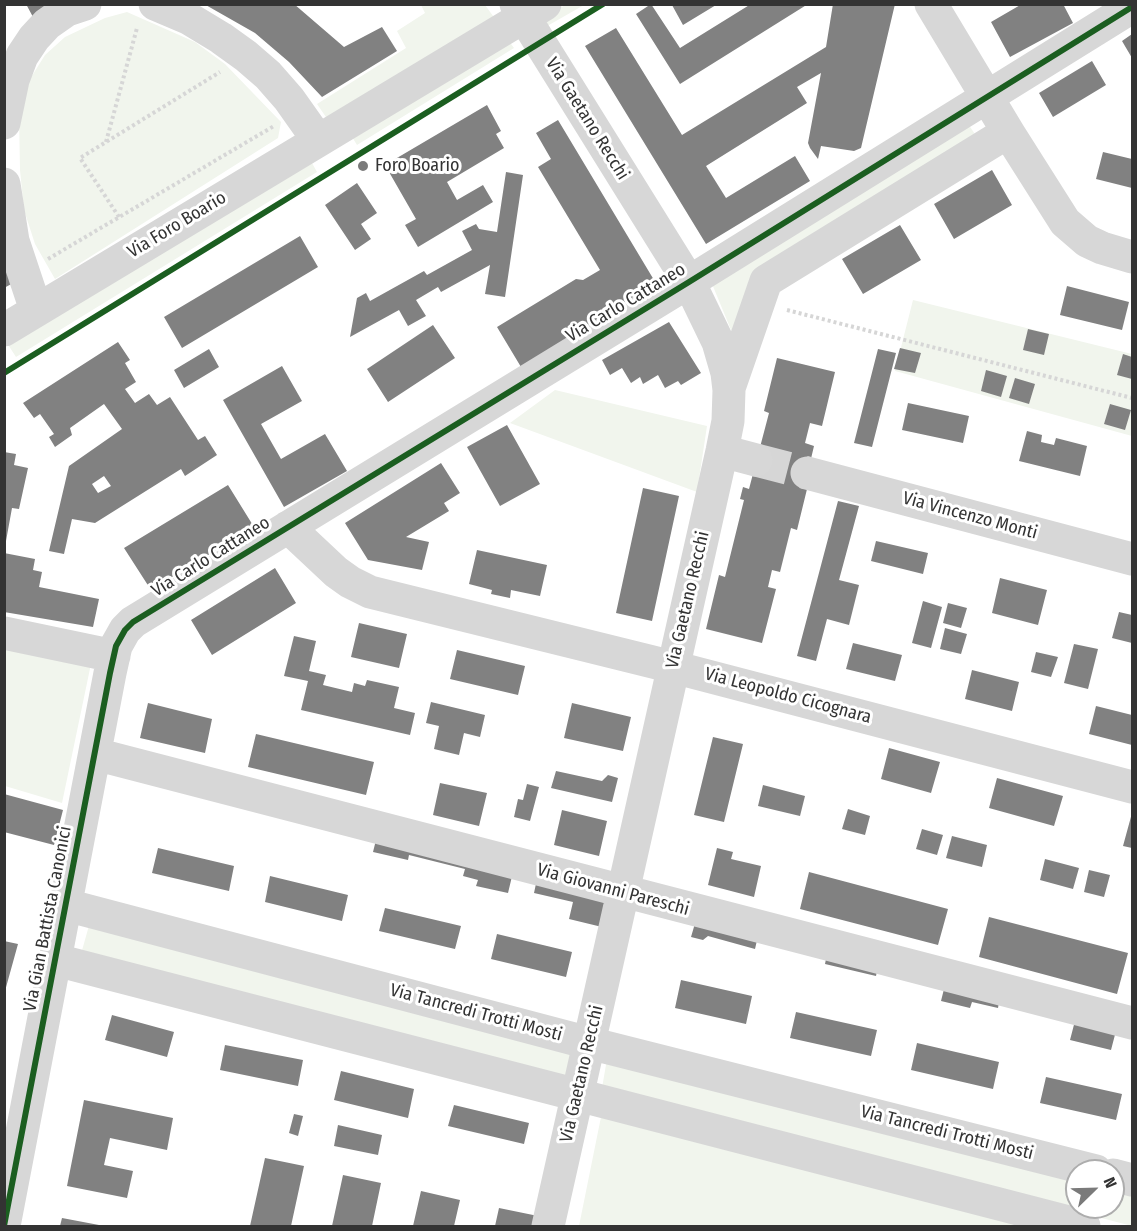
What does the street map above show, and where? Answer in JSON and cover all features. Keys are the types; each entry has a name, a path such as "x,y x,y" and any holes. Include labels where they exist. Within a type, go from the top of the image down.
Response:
{"street":[{"path":"4,123 13,80 22,56 34,38 47,24 67,10 85,4"},
{"path":"931,4 1065,222 1088,241 1102,248 1132,256"},
{"name":"Via Carlo Cattaneo","path":"133,622 689,282 1132,7"},
{"name":"Via Foro Boario","path":"4,330 318,140 528,9"},
{"name":"Via Gaetano Recchi","path":"528,9 689,282 718,342 729,388 728,421 722,451 548,1227"},
{"path":"146,16 188,18 246,56 268,75 318,140"},
{"path":"729,388 766,281 1008,132"},
{"path":"4,184 13,241 36,310"},
{"path":"722,451 756,460"},
{"name":"Via Vincenzo Monti","path":"807,474 1132,559"},
{"name":"Via Leopoldo Cicognara","path":"288,527 336,572 370,592 674,666 1132,787"},
{"name":"Via Gian Battista Canonici","path":"4,1226 114,656 119,638 133,622"},
{"path":"4,633 114,656"},
{"name":"Via Giovanni Pareschi","path":"95,754 1132,1023"},
{"name":"Via Tancredi Trotti Mosti","path":"66,905 589,1043 1065,1163"},
{"path":"56,960 1084,1227"}],"path":[{"path":"106,143 146,16"},
{"path":"119,217 80,158 246,56"},
{"path":"24,274 298,112"},
{"path":"758,302 1132,398"}],"shaded area":[{"path":"421,5 485,5 496,20 328,120 317,104 406,48 397,31 425,13"},
{"path":"565,5 584,5 542,29 538,21"},
{"path":"127,12 195,42 225,64 281,122 278,138 55,279 35,244 24,210 20,170 19,115 30,79 45,55 65,37 105,18"},
{"path":"506,37 514,48 357,145 349,132"},
{"path":"964,118 981,143 762,275 736,342 710,279"},
{"path":"307,154 317,172 16,357 5,340"},
{"path":"913,300 1132,354 1132,436 895,371"},
{"path":"555,390 707,426 697,492 510,423"},
{"path":"4,640 92,659 62,803 5,786"},
{"path":"90,922 575,1049 567,1079 81,954"},
{"path":"607,1059 1065,1175 1065,1209 602,1088"},
{"path":"602,1112 1021,1226 579,1226"},
{"path":"1125,1190 1132,1192 1132,1226 1105,1219 1125,1219"}],"building":[{"path":"26,4 59,4 33,17"},
{"path":"204,4 294,4 344,47 382,27 397,51 322,97 289,62 255,33"},
{"path":"651,4 680,48 751,4 808,4 680,84 636,14"},
{"path":"833,4 895,4 861,148 854,151 821,146 818,159 808,143 821,73 797,87 807,103 706,166 726,198 795,156 810,181 706,244 585,46 616,28 682,135 826,47"},
{"path":"1022,4 1063,4 1073,23 1010,57 991,22"},
{"path":"672,5 716,5 683,25"},
{"path":"1132,34 1132,58 1122,41"},
{"path":"1092,61 1106,85 1053,117 1039,93"},
{"path":"487,105 501,131 496,134 504,148 447,182 457,200 483,185 493,202 418,247 405,225 416,219 385,165"},
{"path":"558,120 657,285 521,367 497,327 576,279 583,280 600,270 538,167 551,159 536,133"},
{"path":"1103,152 1132,159 1132,188 1096,179"},
{"path":"992,170 1012,205 954,239 934,204"},
{"path":"506,172 523,175 505,297 485,294 490,265 441,292 438,287 416,300 426,316 408,326 399,310 350,337 357,298 366,293 370,301 424,271 427,275 472,250 462,231 476,224 479,229 497,232"},
{"path":"357,183 377,213 361,224 371,239 355,250 325,205"},
{"path":"900,225 921,260 863,294 842,259"},
{"path":"300,236 318,267 182,348 164,317"},
{"path":"4,251 15,282 4,288"},
{"path":"1067,286 1129,302 1122,330 1060,315"},
{"path":"669,322 701,373 681,385 678,381 665,388 658,375 643,384 640,377 631,383 622,368 610,375 602,360"},
{"path":"433,325 455,358 388,402 367,369"},
{"path":"1028,329 1049,334 1044,355 1023,350"},
{"path":"118,342 130,360 125,363 136,382 125,389 135,403 149,394 157,405 170,397 198,440 205,436 217,455 185,476 181,469 95,523 72,519 64,554 49,551 69,466 122,429 104,404 70,428 72,435 55,447 49,437 54,434 40,414 34,418 23,403","holes":["104,476 111,486 98,493 92,484"]},
{"path":"900,348 921,353 915,373 894,369"},
{"path":"209,349 219,367 184,388 174,370"},
{"path":"878,349 896,353 872,447 854,443"},
{"path":"1123,354 1132,357 1132,379 1117,375"},
{"path":"777,358 835,372 822,426 810,423 805,443 814,446 805,484 808,485 797,530 791,528 780,572 772,570 768,587 776,589 762,643 706,629 719,575 725,577 744,500 740,499 743,487 749,489 769,413 764,411"},
{"path":"282,366 302,401 261,424 281,459 325,434 347,471 284,507 223,400"},
{"path":"986,370 1007,376 1001,397 981,391"},
{"path":"1015,378 1035,384 1029,404 1009,398"},
{"path":"908,403 969,416 963,443 902,430"},
{"path":"1110,404 1131,410 1125,430 1104,424"},
{"path":"507,425 540,484 500,506 467,447"},
{"path":"1027,431 1042,435 1041,442 1054,445 1056,438 1087,446 1080,476 1019,461"},
{"path":"4,452 16,454 14,465 28,468 19,509 12,508 6,541"},
{"path":"441,463 460,493 444,503 449,511 406,537 429,542 422,570 368,560 345,523"},
{"path":"228,485 254,527 151,590 124,548"},
{"path":"643,488 679,496 652,621 616,613"},
{"path":"838,501 859,506 839,580 859,585 849,625 827,619 816,661 797,656"},
{"path":"876,541 928,553 923,574 871,561"},
{"path":"477,550 547,565 540,596 511,590 510,598 491,594 492,590 469,584"},
{"path":"4,553 35,559 33,570 42,572 39,587 99,599 93,627 4,612"},
{"path":"275,568 296,603 212,655 191,620"},
{"path":"1000,578 1047,590 1038,625 992,613"},
{"path":"923,601 942,607 931,648 912,643"},
{"path":"948,603 967,608 961,628 943,623"},
{"path":"1119,612 1132,615 1132,643 1112,638"},
{"path":"359,623 407,634 399,668 351,657"},
{"path":"945,628 967,634 961,654 940,649"},
{"path":"294,636 316,641 309,671 326,675 323,685 352,692 354,683 365,686 367,680 399,687 394,708 415,713 410,735 301,710 308,681 284,676"},
{"path":"853,643 902,655 895,681 846,669"},
{"path":"1074,644 1098,649 1088,689 1064,683"},
{"path":"457,650 525,666 518,695 450,679"},
{"path":"1036,652 1058,657 1051,677 1031,672"},
{"path":"972,670 1019,682 1012,711 965,699"},
{"path":"431,702 485,715 480,737 464,733 459,755 434,749 439,726 426,723"},
{"path":"148,703 212,719 205,753 140,738"},
{"path":"572,703 631,717 623,751 564,738"},
{"path":"1096,706 1132,715 1132,745 1089,734"},
{"path":"256,734 374,762 366,795 248,767"},
{"path":"713,737 743,744 724,822 694,815"},
{"path":"889,748 940,762 931,793 881,779"},
{"path":"556,771 602,781 608,775 618,778 612,802 551,788"},
{"path":"997,778 1063,796 1054,826 989,808"},
{"path":"440,783 487,793 479,826 433,815"},
{"path":"527,784 539,787 530,821 514,817 518,799 523,800"},
{"path":"763,785 805,796 800,816 758,806"},
{"path":"4,794 63,810 54,845 4,832"},
{"path":"848,809 870,816 865,835 842,829"},
{"path":"562,810 607,821 599,856 554,845"},
{"path":"1132,813 1132,848 1123,846"},
{"path":"922,829 943,835 937,855 916,849"},
{"path":"377,836 514,868 508,893 476,886 478,880 463,876 465,869 409,855 408,860 373,852"},
{"path":"952,836 987,845 982,867 946,858"},
{"path":"158,848 234,866 229,891 152,873"},
{"path":"717,848 733,852 731,859 761,866 754,897 708,885"},
{"path":"1045,859 1079,868 1073,889 1040,880"},
{"path":"1089,870 1110,875 1104,897 1084,892"},
{"path":"809,872 948,909 938,945 800,909"},
{"path":"270,876 348,895 342,921 265,902"},
{"path":"537,879 610,896 602,927 569,919 573,902 534,893"},
{"path":"385,908 461,926 455,949 379,931"},
{"path":"989,917 1128,953 1117,994 979,957"},
{"path":"696,920 758,936 755,949 708,936 703,940 691,937"},
{"path":"497,934 572,952 566,977 491,959"},
{"path":"4,941 18,944 5,991 4,991"},
{"path":"827,954 878,966 876,976 825,964"},
{"path":"681,980 752,996 746,1024 675,1008"},
{"path":"945,985 1000,997 998,1008 972,1002 970,1008 941,1001"},
{"path":"796,1012 877,1030 871,1056 790,1038"},
{"path":"112,1015 174,1032 167,1057 105,1040"},
{"path":"1076,1017 1117,1027 1111,1050 1070,1040"},
{"path":"917,1043 999,1062 993,1089 911,1070"},
{"path":"225,1045 303,1060 298,1086 220,1070"},
{"path":"341,1071 414,1089 408,1118 334,1100"},
{"path":"1046,1077 1122,1094 1116,1120 1040,1103"},
{"path":"84,1100 173,1118 167,1150 110,1138 104,1165 133,1171 127,1198 67,1186"},
{"path":"454,1105 529,1123 524,1144 448,1126"},
{"path":"294,1114 303,1116 298,1136 289,1133"},
{"path":"338,1125 382,1135 378,1155 334,1146"},
{"path":"265,1158 304,1166 291,1226 250,1226"},
{"path":"343,1175 381,1183 372,1226 332,1226"},
{"path":"421,1191 460,1200 454,1226 413,1226"},
{"path":"499,1208 538,1216 536,1226 495,1226"},
{"path":"62,1218 99,1225 99,1226 60,1226"}],"tunnel":[{"path":"756,460 807,473"}],"cycle path":[{"path":"4,373 603,4"},
{"path":"4,1226 110,673 116,646 125,630 133,622 689,282 1132,7"}],"place":[{"name":"Foro Boario","path":"363,166"}]}
